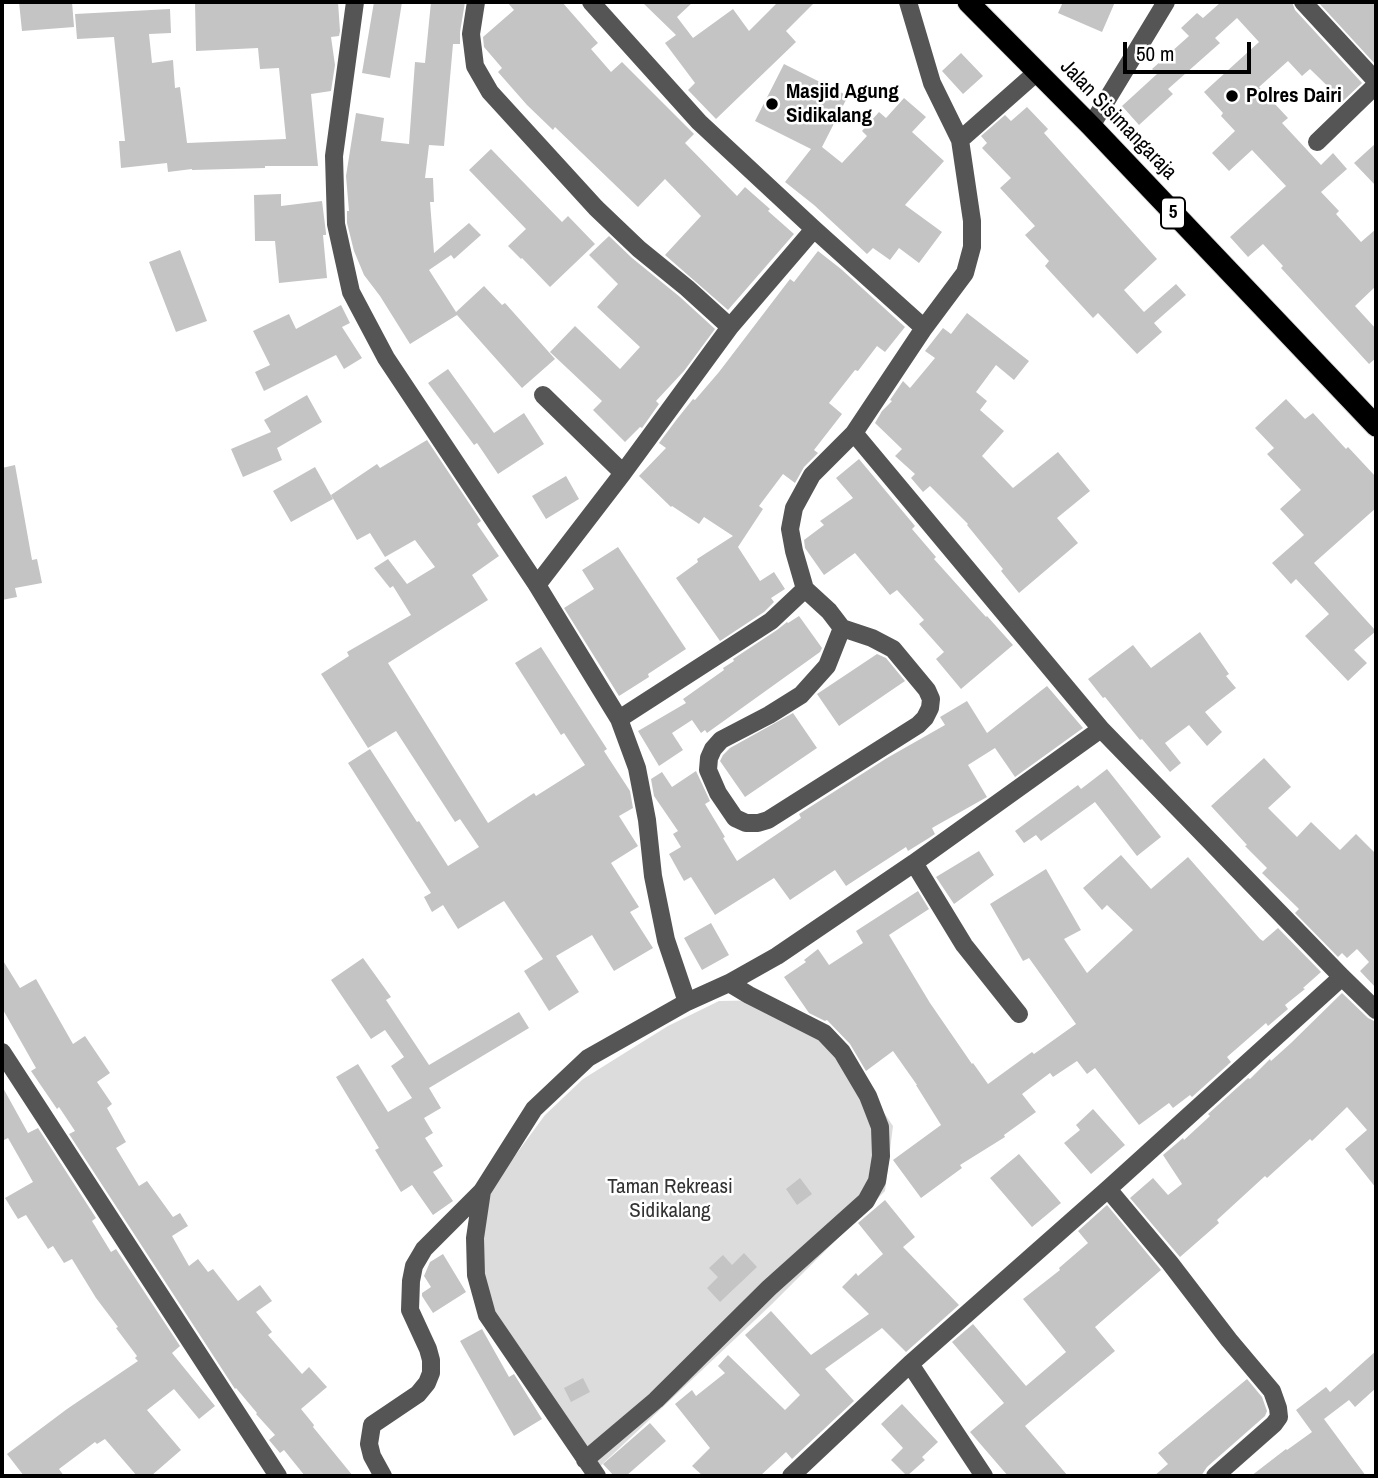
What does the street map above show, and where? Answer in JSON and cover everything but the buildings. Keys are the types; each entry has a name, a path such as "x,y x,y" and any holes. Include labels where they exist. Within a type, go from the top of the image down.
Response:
{"highway":[{"name":"Jalan Sisimangaraja","path":"968,2 1376,426"}],"street":[{"path":"355,2 334,156 336,224 351,292 386,358 537,585 619,719 637,768 647,820 653,876 666,940 687,1002"},
{"path":"476,2 471,34 475,66 489,92 596,208 639,249 730,327"},
{"path":"591,2 699,122 924,328"},
{"path":"842,628 827,666 801,695 721,740 713,749 708,770 718,793 734,818 746,823 768,820 918,725 930,708 931,699 927,690 893,649 872,638 842,628 829,611 805,589 790,529 794,508 813,475 854,433 924,328 965,273 972,247 972,221 960,140 932,83 908,2"},
{"path":"1091,127 1166,2"},
{"path":"1303,2 1376,83 1317,142"},
{"path":"960,140 1037,72"},
{"path":"537,585 730,327 814,229"},
{"path":"543,395 623,473"},
{"path":"854,433 1101,729 1376,1010"},
{"path":"619,719 771,621 805,589"},
{"path":"383,1476 369,1444 372,1425 418,1394 431,1373 428,1349 410,1310 414,1266 424,1249 482,1191 534,1109 588,1058 687,1002 729,983 777,956 914,863 1101,729"},
{"path":"914,863 964,945 1019,1014"},
{"path":"791,1476 910,1364 1342,977"},
{"path":"585,1460 656,1400 769,1288 866,1201 877,1181 881,1156 880,1128 867,1096 842,1052 824,1032 729,983"},
{"path":"2,1052 278,1476"},
{"path":"1108,1189 1272,1391 1279,1417 1215,1476"},
{"path":"482,1191 475,1238 476,1275 487,1315 597,1476"},
{"path":"910,1364 984,1476"}],"green space":[{"name":"Taman Rekreasi Sidikalang","path":"769,1000 848,1060 893,1126 885,1191 772,1304 593,1473 487,1306 471,1260 485,1200 545,1115 583,1079 668,1026 719,1001"}],"place":[{"name":"Polres Dairi","path":"1232,96"},
{"name":"Masjid Agung Sidikalang","path":"772,104"}]}
